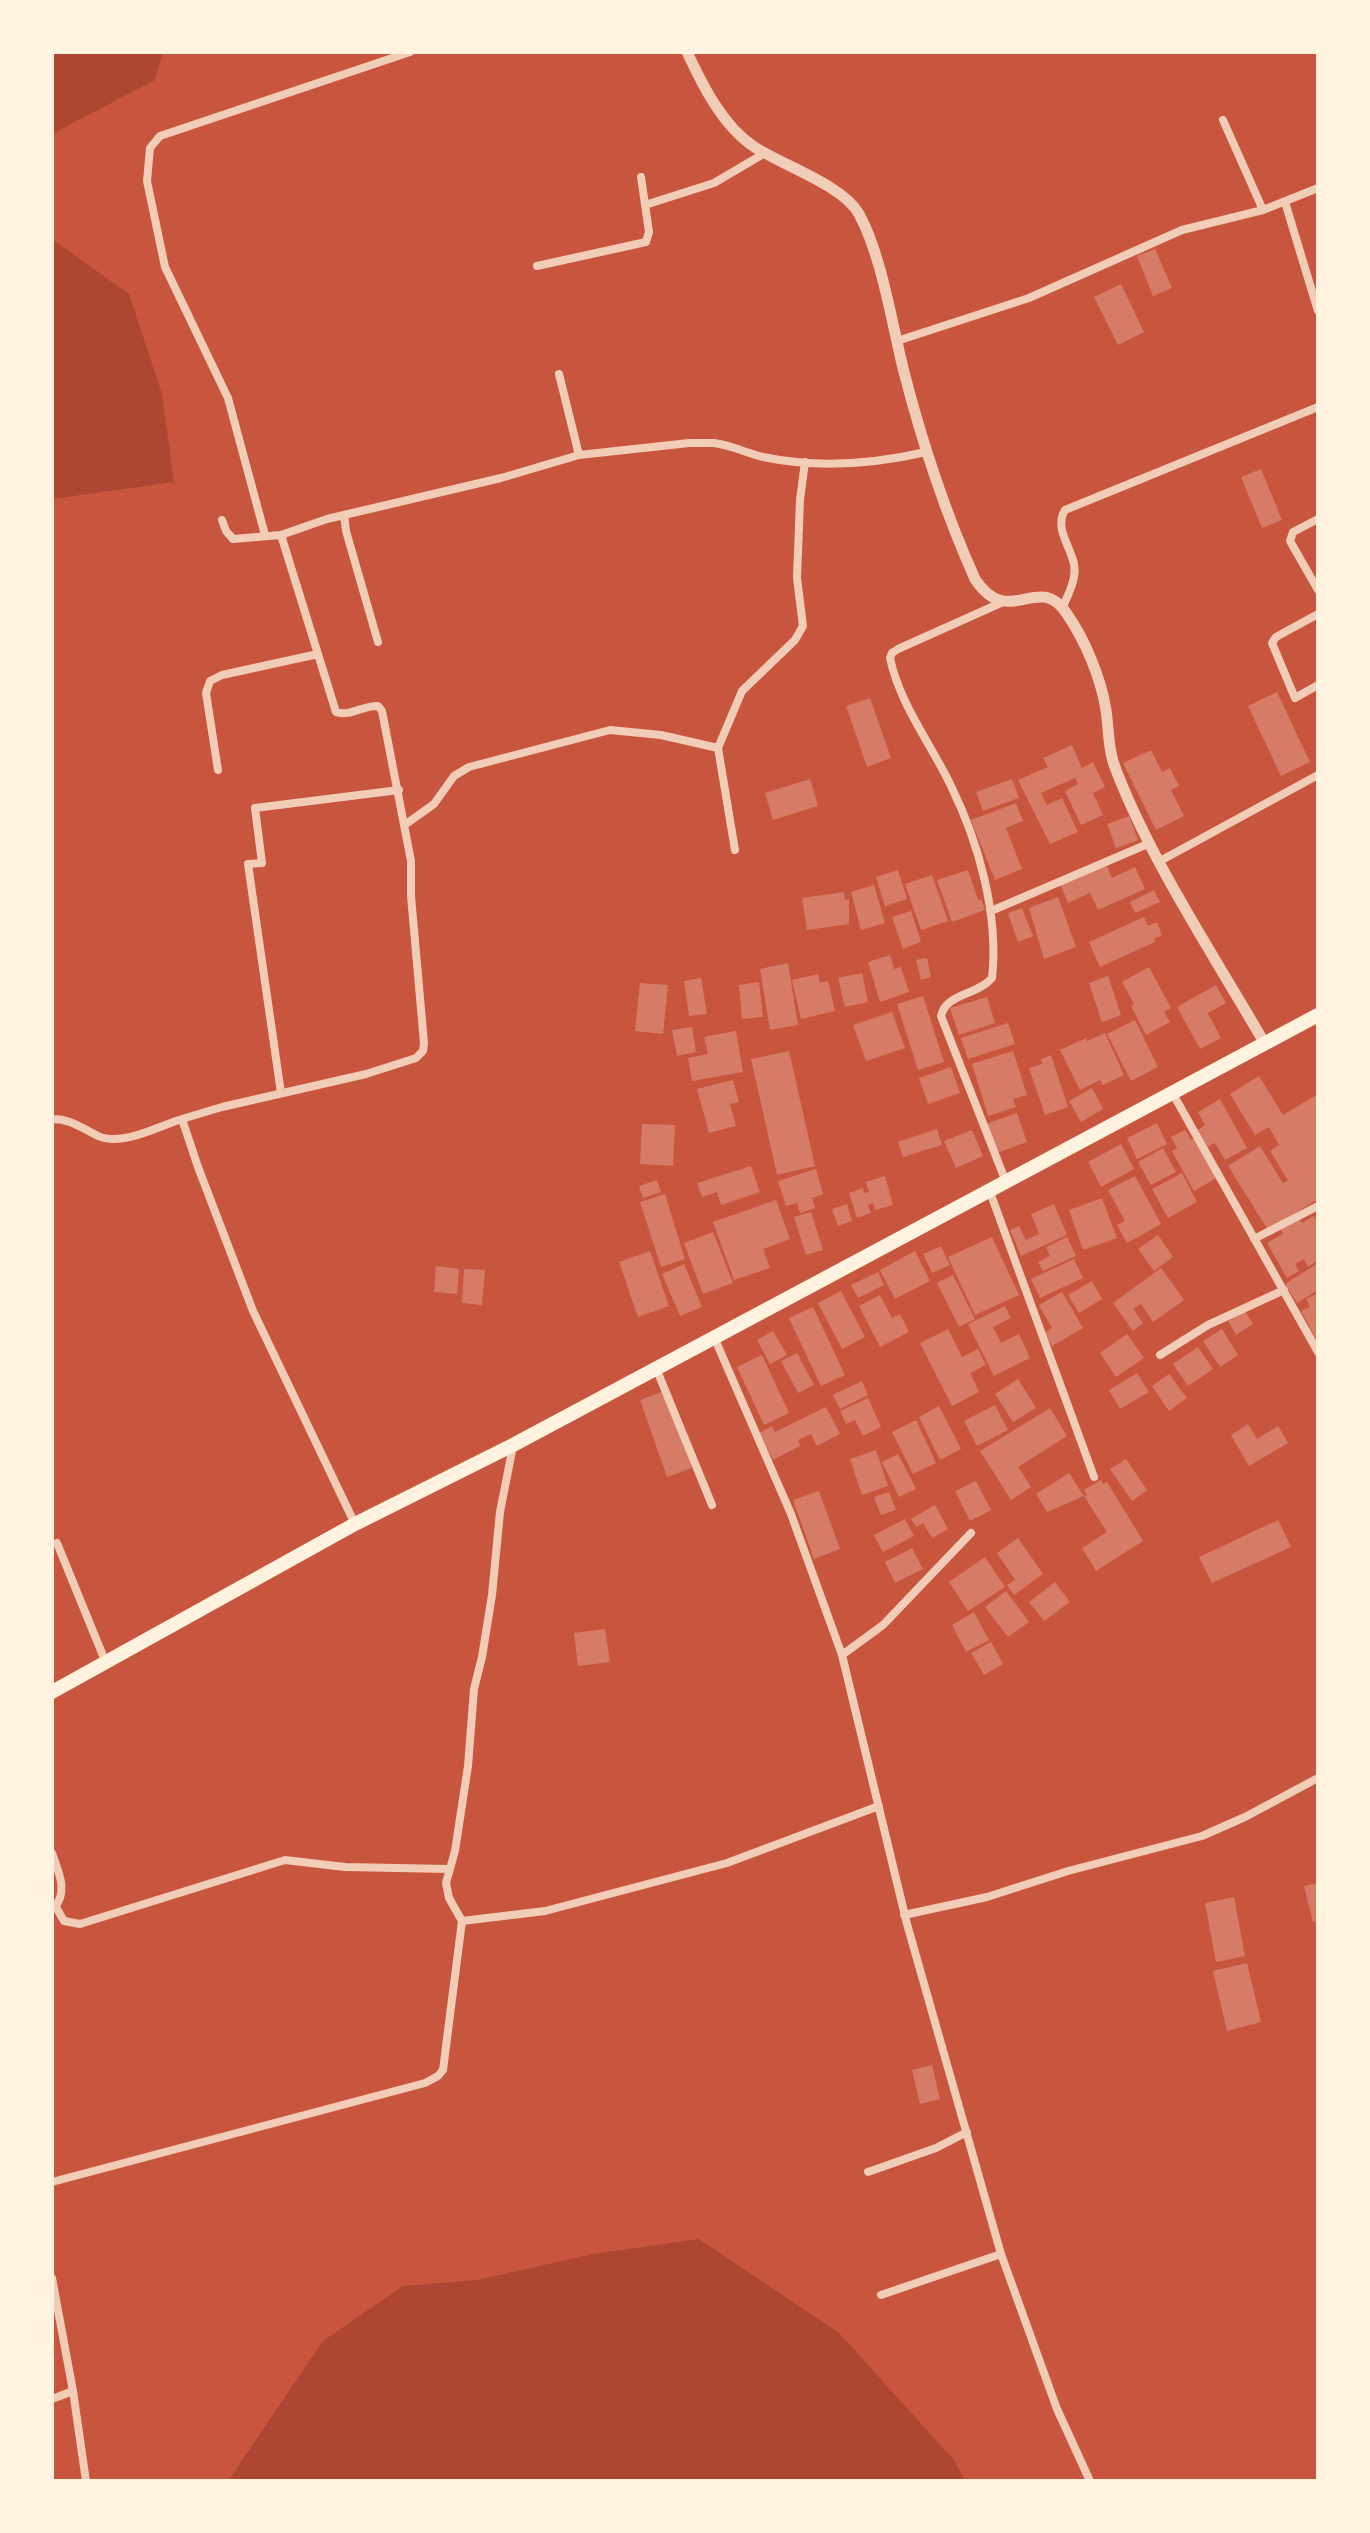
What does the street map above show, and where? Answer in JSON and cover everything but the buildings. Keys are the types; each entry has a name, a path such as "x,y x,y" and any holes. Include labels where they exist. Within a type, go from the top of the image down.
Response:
{"main road":[{"path":"52,1692 355,1524 513,1445 1318,1015"}],"street":[{"path":"265,535 228,398 165,267 147,181 150,148 160,136 410,52"},
{"path":"687,52 711,98 751,145 823,184 854,206 868,235 926,452 975,579 983,592 1003,602"},
{"path":"1223,120 1263,210"},
{"path":"645,205 714,183 765,153"},
{"path":"537,266 642,244 649,237 641,177"},
{"path":"897,341 1029,298 1182,230 1263,210 1318,188"},
{"path":"1285,202 1318,311"},
{"path":"559,374 579,455"},
{"path":"1063,607 1074,575 1074,565 1060,524 1065,510 1318,407"},
{"path":"222,520 233,539 281,535 344,515 501,478 579,455 689,443 714,443 763,457 805,462 867,463 926,452"},
{"path":"735,850 718,748 742,691 795,640 803,626 797,578 805,462"},
{"path":"344,515 378,642"},
{"path":"1318,519 1293,532 1290,541 1318,590"},
{"path":"52,1119 71,1120 99,1137 122,1139 182,1119 366,1074 416,1058 423,1051 411,861 382,711 378,706 370,705 342,714 336,712 281,535"},
{"path":"1006,1182 941,1016 946,1005 982,987 992,978 995,939 991,911 975,848 953,788 908,709 890,658 898,649 1003,602 1037,596 1049,597 1063,607 1090,659 1106,708 1115,767 1150,843 1265,1044"},
{"path":"1318,614 1276,637 1272,643 1295,698 1318,685"},
{"path":"218,770 206,693 210,681 222,675 318,654"},
{"path":"406,824 434,804 454,776 469,767 610,730 661,735 718,748"},
{"path":"1160,861 1318,775"},
{"path":"281,1093 248,864 262,863 255,808 399,790"},
{"path":"991,911 1150,843"},
{"path":"1173,1094 1318,1352"},
{"path":"182,1119 253,1311 355,1524"},
{"path":"990,1192 1094,1477"},
{"path":"1254,1239 1318,1206"},
{"path":"1160,1355 1208,1325 1284,1290"},
{"path":"713,1337 791,1514 842,1655 904,1915 1001,2254 1057,2409 1090,2481"},
{"path":"656,1367 712,1505"},
{"path":"52,2182 425,2083 438,2076 445,2065 462,1921 446,1890 468,1766 474,1689 490,1611 500,1512 513,1445"},
{"path":"842,1655 883,1625 971,1533"},
{"path":"57,1543 106,1663"},
{"path":"904,1915 987,1897 1068,1871 1202,1836 1318,1778"},
{"path":"462,1921 545,1911 727,1863 879,1806"},
{"path":"52,1853 62,1882 62,1892 54,1908 64,1921 80,1924 285,1860 345,1867 449,1869"},
{"path":"868,2172 936,2148 967,2132"},
{"path":"881,2295 1001,2254"},
{"path":"52,2278 86,2481"},
{"path":"52,2399 73,2391"}],"shaded area":[{"path":"52,52 163,52 155,80 52,134"},
{"path":"52,239 129,294 162,394 174,482 52,499"},
{"path":"699,2239 839,2333 954,2460 965,2481 228,2481 323,2341 403,2286 478,2280 593,2254"}]}
